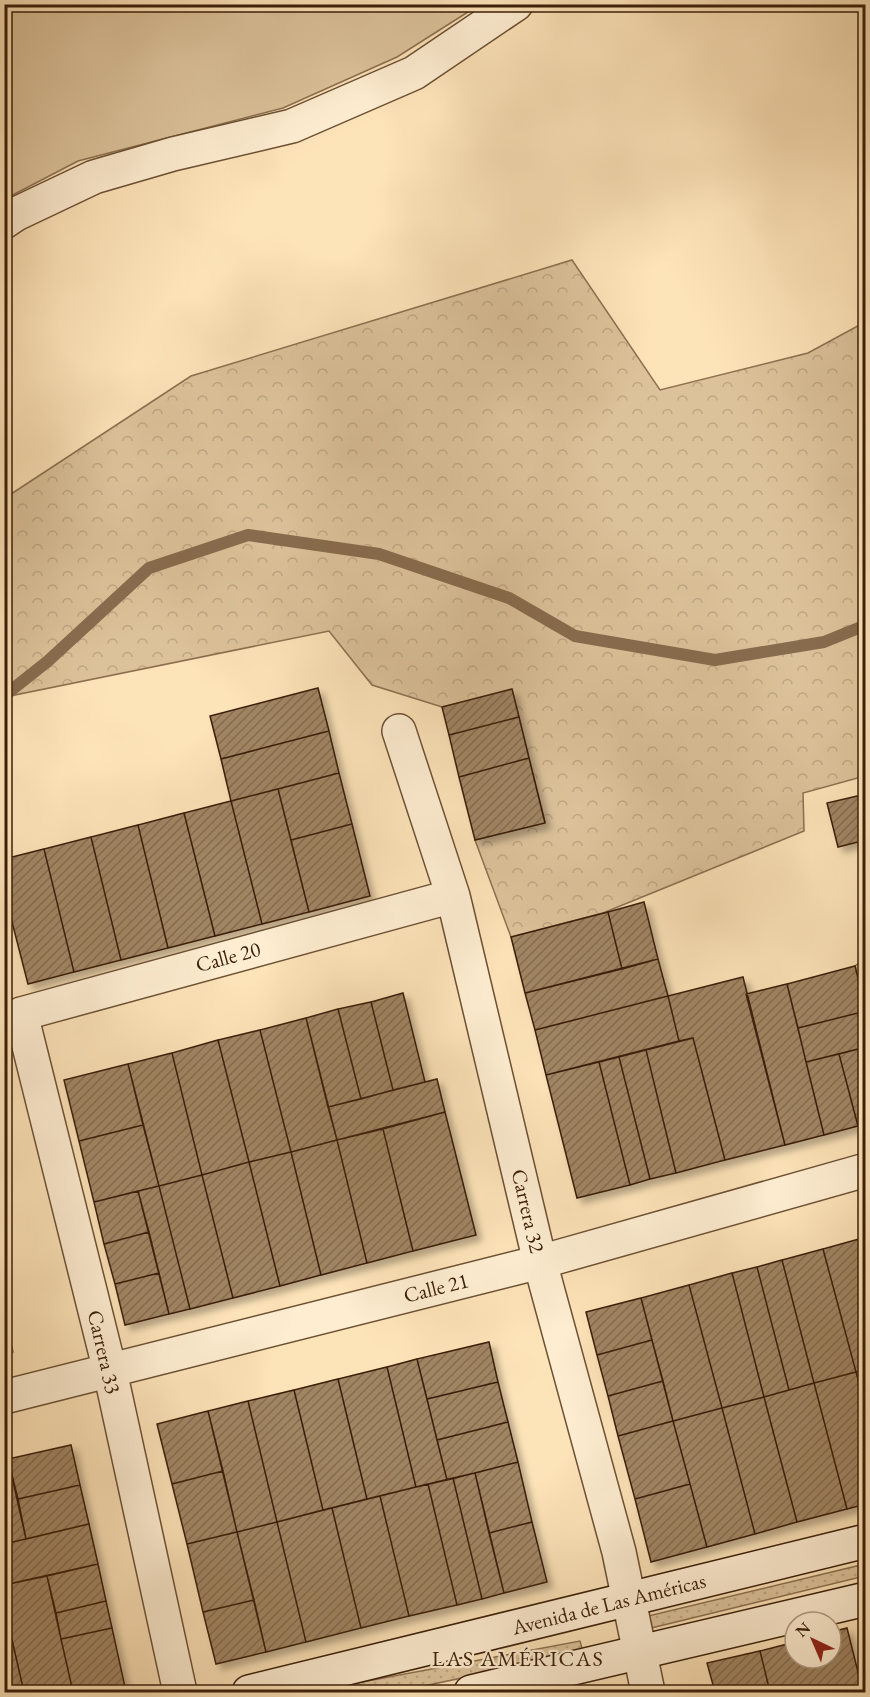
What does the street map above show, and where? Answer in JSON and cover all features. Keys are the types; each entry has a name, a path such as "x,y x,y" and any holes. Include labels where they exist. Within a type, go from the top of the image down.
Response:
{"street":[{"path":"4,222 94,177 173,154 292,126 414,73 516,4"},
{"name":"Carrera 32","path":"399,731 453,896 540,1262 630,1598 648,1692"},
{"name":"Calle 20","path":"13,1018 453,896"},
{"name":"Carrera 33","path":"13,1018 110,1371 180,1692"},
{"name":"Calle 21","path":"4,1397 540,1262 866,1170"},
{"name":"Avenida de Las Américas","path":"249,1692 866,1541"},
{"path":"471,1692 866,1599"}],"green space":[{"path":"5,4 479,5 397,57 283,108 78,161 5,199"},
{"path":"572,260 660,390 808,353 865,322 865,776 803,793 804,831 603,913 511,937 475,840 545,822 512,690 442,707 372,685 329,631 5,697 5,498 191,376"},
{"path":"865,958 865,1009 855,966"},
{"path":"5,1317 13,1352 4,1355"},
{"path":"865,1564 865,1576 647,1629 644,1617"},
{"path":"580,1641 583,1652 396,1692 309,1692"}],"building":[{"path":"318,688 329,731 221,759 210,716"},
{"path":"512,689 519,717 449,735 442,707"},
{"path":"519,717 529,758 459,777 449,735"},
{"path":"329,731 339,773 231,801 221,759"},
{"path":"529,758 545,823 475,840 459,777"},
{"path":"339,773 352,824 291,840 278,789"},
{"path":"278,789 309,912 262,924 231,801"},
{"path":"866,794 866,840 838,847 827,803"},
{"path":"231,801 262,924 215,936 184,813"},
{"path":"184,813 215,936 168,948 138,825"},
{"path":"352,824 370,896 309,912 291,840"},
{"path":"138,825 168,948 121,960 91,837"},
{"path":"91,837 121,960 74,972 44,849"},
{"path":"44,849 74,972 28,984 4,891 4,859"},
{"path":"644,902 658,959 622,969 608,912"},
{"path":"608,912 622,969 525,993 511,937"},
{"path":"658,959 668,996 535,1030 525,993"},
{"path":"855,966 866,1011 798,1028 787,984"},
{"path":"743,977 785,1145 725,1160 693,1038 679,1041 668,996"},
{"path":"787,984 824,1135 785,1145 746,994"},
{"path":"403,993 425,1082 393,1090 371,1002"},
{"path":"668,996 679,1041 546,1075 535,1030"},
{"path":"371,1002 393,1090 361,1099 338,1009"},
{"path":"338,1009 361,1099 328,1107 306,1018"},
{"path":"866,1011 866,1047 806,1062 798,1028"},
{"path":"306,1018 337,1140 291,1152 260,1030"},
{"path":"260,1030 291,1152 249,1162 218,1040"},
{"path":"693,1038 725,1160 676,1173 646,1050"},
{"path":"218,1040 249,1162 202,1175 172,1053"},
{"path":"866,1047 866,1124 858,1126 839,1054"},
{"path":"646,1050 676,1173 650,1179 619,1057"},
{"path":"172,1053 202,1175 159,1186 128,1064"},
{"path":"839,1054 858,1126 824,1135 806,1062"},
{"path":"619,1057 650,1179 630,1185 599,1062"},
{"path":"599,1062 630,1185 577,1198 546,1075"},
{"path":"128,1064 143,1125 79,1141 64,1080"},
{"path":"437,1079 445,1112 337,1140 328,1107"},
{"path":"445,1112 476,1235 413,1251 383,1129"},
{"path":"143,1125 159,1186 94,1202 79,1141"},
{"path":"383,1129 413,1251 367,1263 337,1140"},
{"path":"337,1140 367,1263 321,1275 291,1152"},
{"path":"291,1152 321,1275 280,1286 249,1162"},
{"path":"249,1162 280,1286 233,1298 202,1175"},
{"path":"202,1175 233,1298 190,1309 159,1186"},
{"path":"159,1186 190,1309 169,1314 138,1191"},
{"path":"138,1191 149,1232 104,1244 94,1202"},
{"path":"149,1232 159,1273 115,1284 104,1244"},
{"path":"866,1237 866,1369 856,1372 823,1249"},
{"path":"823,1249 856,1372 814,1383 782,1260"},
{"path":"782,1260 814,1383 789,1390 757,1267"},
{"path":"757,1267 789,1390 764,1397 732,1273"},
{"path":"159,1273 169,1314 125,1325 115,1284"},
{"path":"732,1273 764,1397 722,1408 689,1285"},
{"path":"689,1285 722,1408 673,1421 641,1298"},
{"path":"641,1298 652,1340 597,1355 586,1312"},
{"path":"652,1340 663,1381 608,1396 597,1355"},
{"path":"489,1342 498,1382 427,1399 417,1359"},
{"path":"417,1359 447,1480 416,1487 387,1367"},
{"path":"387,1367 416,1487 367,1499 338,1379"},
{"path":"866,1369 866,1410 856,1372"},
{"path":"856,1372 866,1410 866,1504 847,1509 814,1383"},
{"path":"338,1379 367,1499 323,1510 294,1390"},
{"path":"663,1381 673,1421 618,1436 608,1396"},
{"path":"498,1382 508,1422 437,1440 427,1399"},
{"path":"814,1383 847,1509 797,1522 764,1397"},
{"path":"294,1390 323,1510 277,1522 248,1401"},
{"path":"764,1397 797,1522 755,1534 722,1408"},
{"path":"248,1401 277,1522 237,1532 208,1411"},
{"path":"722,1408 755,1534 707,1547 673,1421"},
{"path":"208,1411 223,1471 172,1484 157,1424"},
{"path":"673,1421 690,1484 635,1499 618,1436"},
{"path":"508,1422 518,1462 447,1480 437,1440"},
{"path":"71,1445 80,1485 18,1499 8,1459"},
{"path":"8,1459 26,1539 4,1544 4,1460"},
{"path":"518,1462 532,1522 489,1533 475,1473"},
{"path":"223,1471 237,1532 187,1544 172,1484"},
{"path":"475,1473 504,1593 482,1599 453,1478"},
{"path":"453,1478 482,1599 457,1605 428,1484"},
{"path":"428,1484 457,1605 409,1616 380,1496"},
{"path":"690,1484 707,1547 651,1562 635,1499"},
{"path":"80,1485 89,1524 26,1539 18,1499"},
{"path":"380,1496 409,1616 361,1628 332,1508"},
{"path":"332,1508 361,1628 306,1642 277,1522"},
{"path":"277,1522 306,1642 266,1652 237,1532"},
{"path":"532,1522 547,1582 504,1593 489,1533"},
{"path":"89,1524 98,1564 4,1585 4,1544"},
{"path":"237,1532 254,1600 203,1612 187,1544"},
{"path":"98,1564 106,1601 56,1613 47,1576"},
{"path":"47,1576 73,1692 24,1692 4,1605 4,1585"},
{"path":"254,1600 266,1652 216,1664 203,1612"},
{"path":"106,1601 112,1628 61,1639 56,1613"},
{"path":"4,1605 24,1692 4,1692"},
{"path":"112,1628 125,1687 99,1692 73,1692 61,1639"},
{"path":"847,1628 863,1692 770,1692 760,1651 783,1645 783,1670 843,1670 843,1629"},
{"path":"760,1651 770,1692 715,1692 707,1663"}],"waterway":[{"path":"4,696 48,661 149,568 248,535 379,554 509,598 575,636 715,660 824,642 866,625"}],"district":[{"name":"LAS AMÉRICAS","path":"518,1658"}]}
